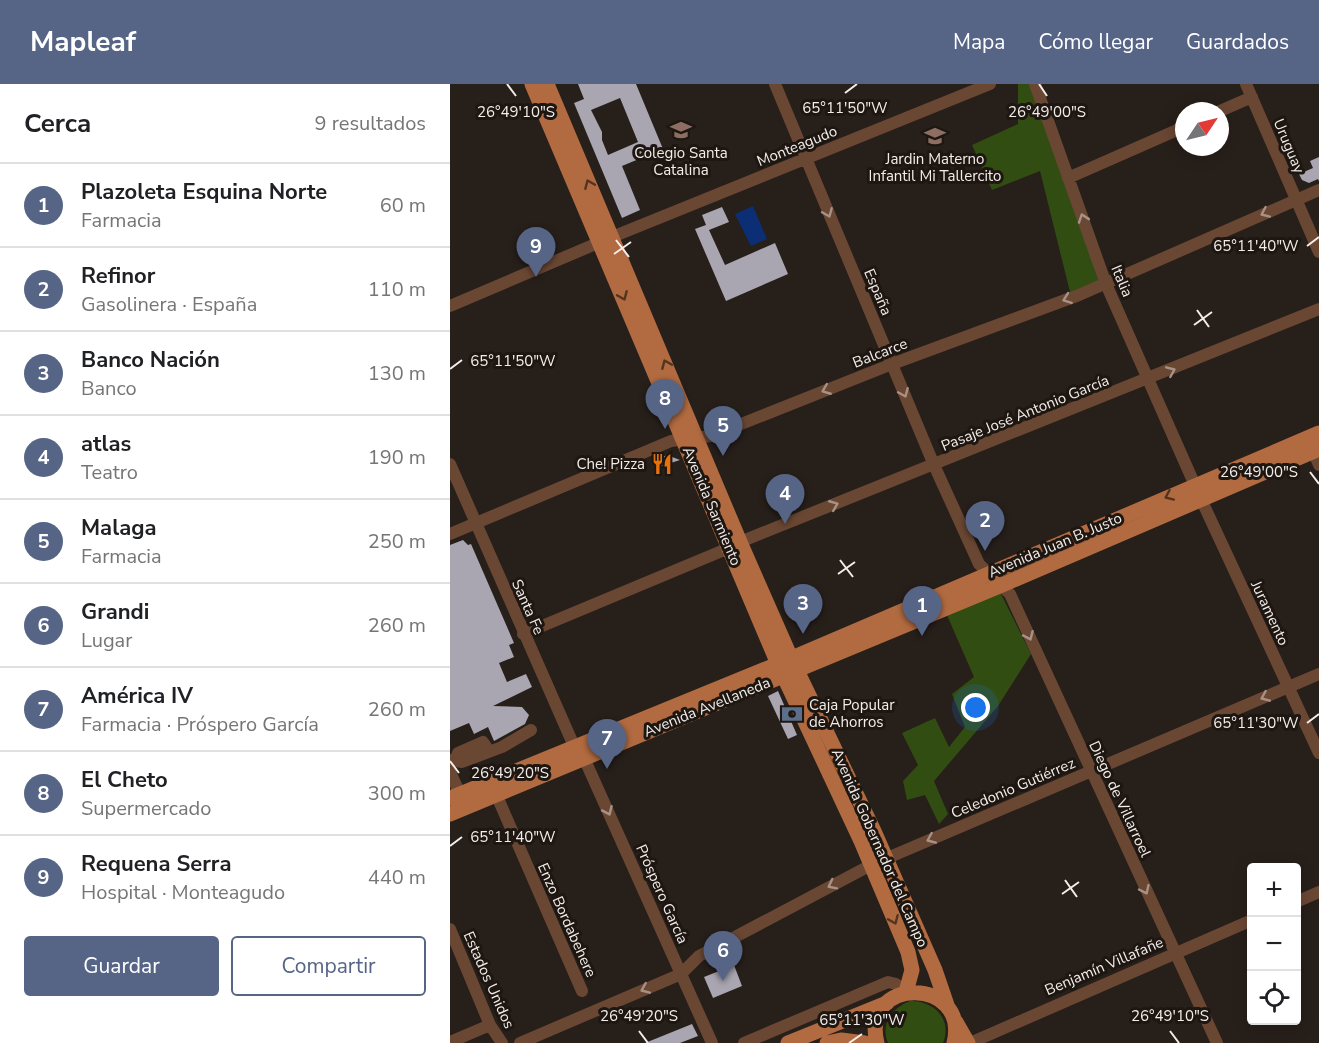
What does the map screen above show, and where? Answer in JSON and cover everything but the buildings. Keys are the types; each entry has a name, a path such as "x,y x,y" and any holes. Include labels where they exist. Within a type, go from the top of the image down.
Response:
{"main road":[{"name":"Avenida Sarmiento","path":"532,84 606,240 788,667"},
{"name":"Avenida Sarmiento","path":"547,84 606,240"},
{"name":"Avenida Juan B. Justo","path":"788,667 1002,585 1319,432"},
{"name":"Avenida Juan B. Justo","path":"788,667 987,575 1198,492 1317,455"},
{"name":"Avenida Avellaneda","path":"455,796 579,752 788,667"},
{"name":"Avenida Gobernador del Campo","path":"788,667 878,862 935,970 950,1012 969,1043"},
{"name":"Avenida Avellaneda","path":"450,814 496,794 579,752"},
{"name":"Avenida Gobernador del Campo","path":"878,862 911,959 912,976 905,993"},
{"path":"789,1043 887,1003 905,993 929,994 950,1012 956,1029 954,1043"},
{"path":"877,1043 876,1024 887,1003"},
{"path":"827,1043 841,1040 865,1043"}],"street":[{"name":"España","path":"775,84 934,465 979,564 987,575"},
{"name":"Monteagudo","path":"450,306 990,84"},
{"name":"Italia","path":"1035,84 1106,284 1150,379 1198,492"},
{"name":"Uruguay","path":"1246,84 1319,252"},
{"path":"1229,107 1252,97"},
{"path":"1068,178 1175,131"},
{"name":"Balcarce","path":"450,534 690,437 711,436 892,364 1106,284 1319,190"},
{"name":"Pasaje José Antonio García","path":"523,634 735,545 1319,309"},
{"name":"Santa Fe","path":"450,464 523,634 579,752"},
{"name":"Juramento","path":"1198,492 1319,753"},
{"name":"Diego de Villarroel","path":"987,575 1002,585 1010,594 1217,1043"},
{"name":"Celedonio Gutiérrez","path":"520,1043 681,974 699,956 878,862 1319,674"},
{"path":"453,759 458,753 483,742 489,751 502,747 531,730"},
{"name":"Próspero García","path":"579,752 712,1043"},
{"path":"450,772 455,796"},
{"name":"Enzo Bordabehere","path":"496,794 582,991"},
{"path":"1301,900 1319,892"},
{"name":"Benjamín Villafañe","path":"969,1043 1247,922"},
{"name":"Estados Unidos","path":"450,929 490,1025 502,1043"},
{"path":"744,1043 888,982 896,984 905,993"},
{"path":"450,1042 490,1025"}],"green space":[{"path":"1018,84 1034,84 1099,282 1070,292 1040,171 992,190 972,145 1018,124"},
{"path":"999,590 1031,654 998,706 934,781 948,814 939,824 925,795 907,800 903,781 918,765 902,733 935,718 949,747 965,727 952,694 974,677 946,613"},
{"path":"910,1001 926,1004 939,1013 945,1026 943,1043 888,1043 886,1029 889,1018 893,1012"}],"water":[{"path":"753,206 767,239 751,246 735,214"}],"place":[{"name":"Colegio Santa Catalina","path":"681,130"},
{"name":"Jardin Materno Infantil Mi Tallercito","path":"935,136"},
{"name":"Requena Serra","path":"536,277"},
{"name":"El Cheto","path":"665,429"},
{"name":"Malaga","path":"723,456"},
{"name":"Che! Pizza","path":"662,464"},
{"name":"atlas","path":"785,524"},
{"name":"Refinor","path":"985,551"},
{"name":"Banco Nación","path":"803,634"},
{"name":"Plazoleta Esquina Norte","path":"922,636"},
{"name":"Caja Popular de Ahorros","path":"792,714"},
{"name":"América IV","path":"607,769"},
{"name":"Grandi","path":"723,981"}]}
